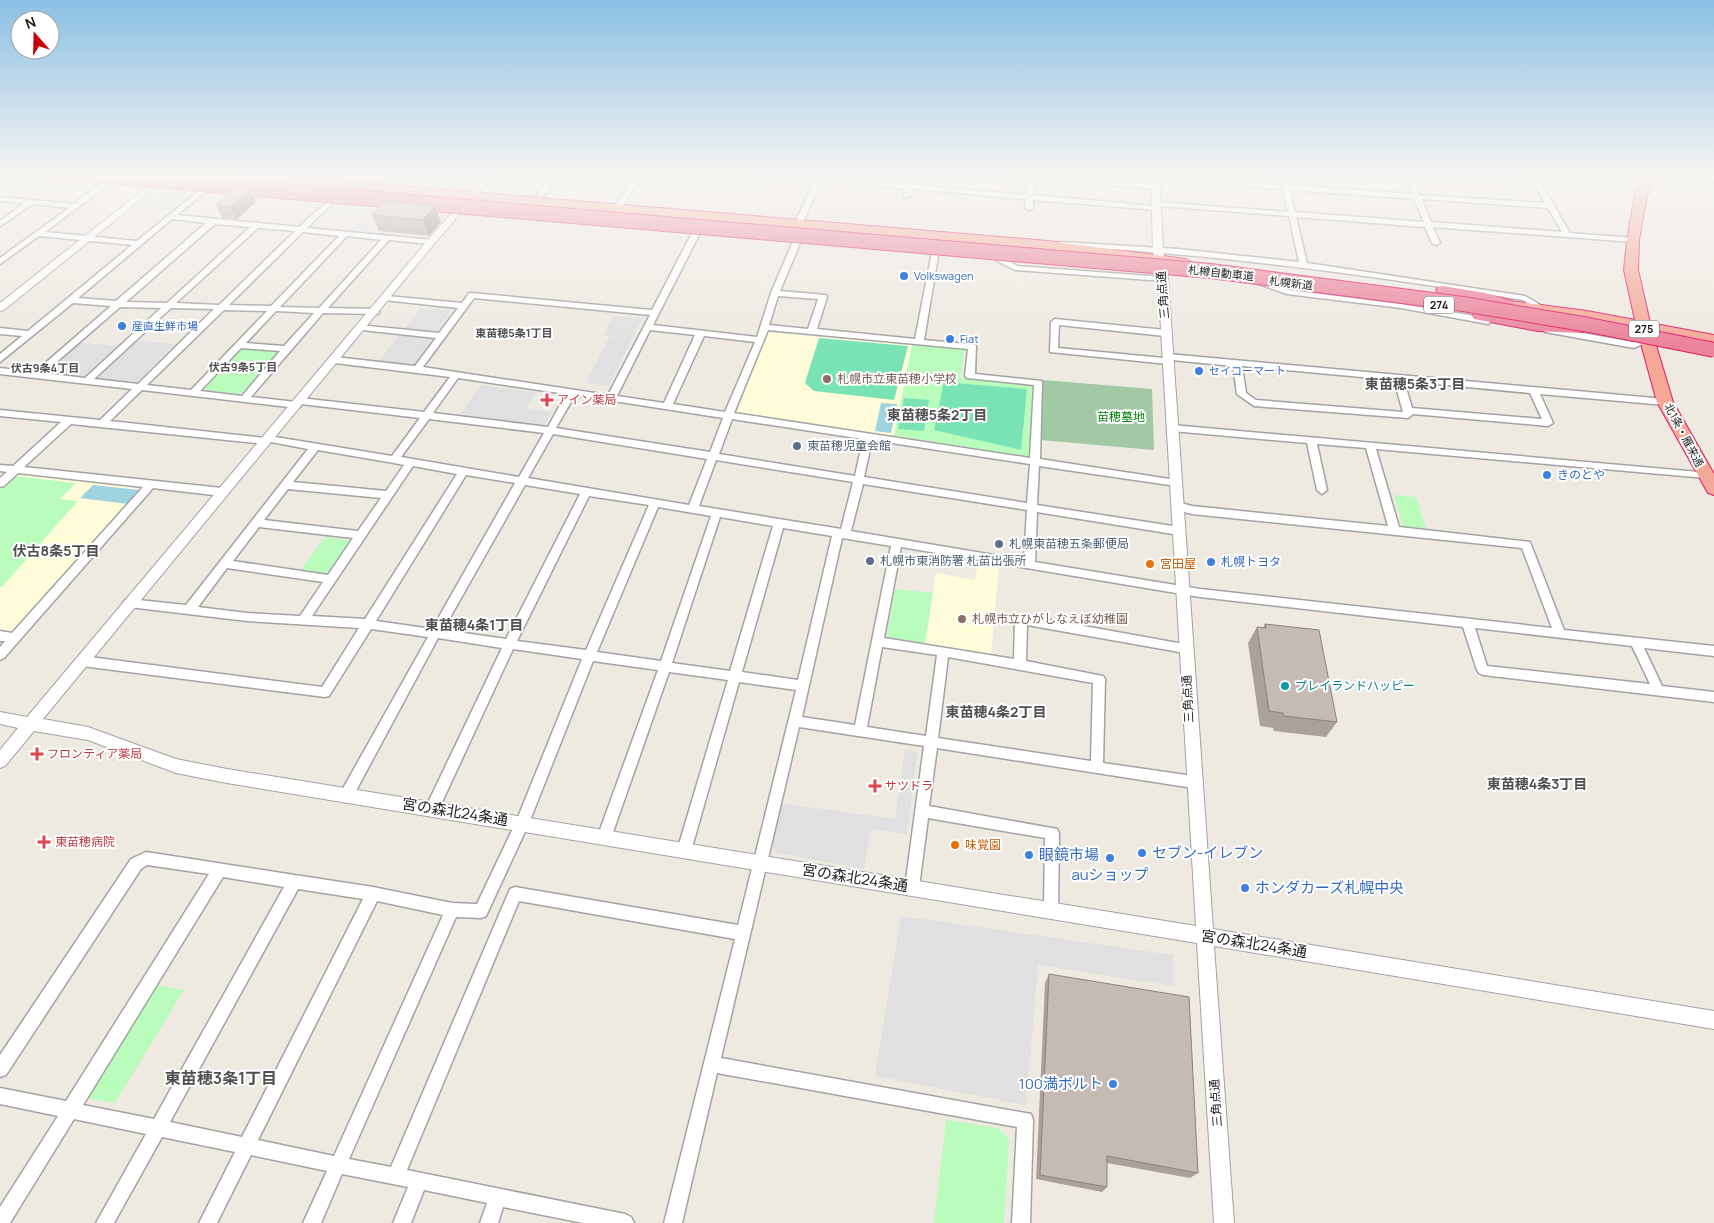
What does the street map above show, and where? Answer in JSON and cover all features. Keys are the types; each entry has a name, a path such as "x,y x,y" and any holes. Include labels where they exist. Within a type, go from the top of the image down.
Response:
{"highway":[{"name":"札幌新道","path":"709,232 1000,259 1160,265 1253,279 1297,283 1579,328 1647,340 1714,357"},
{"name":"札樽自動車道","path":"816,232 1017,248 1336,286 1566,321 1714,350"},
{"name":"札樽自動車道","path":"825,232 1153,260 1402,287 1620,325 1714,344"},
{"name":"札幌新道","path":"872,232 1539,308 1714,339"},
{"name":"北1条・雁来通","path":"1634,232 1630,270 1647,340 1666,402 1710,482"},
{"path":"1017,248 1113,250 1186,256 1306,270 1444,290 1485,297 1507,304"},
{"path":"1017,248 1404,302 1538,326 1579,328"}],"street":[{"path":"1,260 41,232"},
{"path":"0,308 95,232"},
{"path":"0,359 152,232"},
{"path":"37,375 200,232"},
{"path":"88,380 248,232"},
{"path":"102,424 297,232"},
{"path":"328,232 431,242"},
{"path":"0,761 129,603 268,440 440,232"},
{"path":"611,398 697,232"},
{"name":"三角点通","path":"1158,232 1224,1223"},
{"path":"1296,232 1304,266"},
{"path":"1431,232 1436,243"},
{"path":"1526,232 1633,240"},
{"path":"38,234 139,243"},
{"path":"194,392 345,234"},
{"path":"245,398 286,349 387,238"},
{"path":"693,509 712,456 765,327 775,293 797,241"},
{"path":"919,342 936,252"},
{"path":"1160,265 1304,266 1524,298 1539,308"},
{"path":"1253,279 1287,292 1401,306 1562,332 1621,344 1634,345 1647,340"},
{"path":"775,293 823,297 812,331"},
{"path":"417,369 472,295 656,313"},
{"path":"387,298 463,306"},
{"path":"71,300 119,304 375,312"},
{"path":"1165,333 1055,322 1053,350 1237,363 1666,402"},
{"path":"362,327 442,336"},
{"path":"649,327 760,340"},
{"path":"765,327 973,348 970,376 1039,383 1029,565"},
{"path":"0,331 30,334"},
{"path":"667,407 701,332"},
{"path":"240,345 286,349"},
{"path":"335,360 417,369 1176,483"},
{"path":"1237,363 1242,394 1254,403 1408,415 1398,377"},
{"path":"0,371 245,398 429,415 549,430 1179,531"},
{"path":"394,460 429,415 456,375"},
{"path":"1408,411 1548,423 1533,389"},
{"path":"346,796 549,430 572,392"},
{"path":"0,413 268,440 315,447 841,532 1182,590 1714,651"},
{"path":"0,484 68,420"},
{"path":"1172,428 1311,439 1710,482"},
{"path":"673,1223 794,721 841,532 859,479 868,437"},
{"path":"1311,439 1322,490"},
{"path":"1370,445 1395,531"},
{"path":"188,611 315,447"},
{"path":"304,620 410,463"},
{"path":"0,468 222,492"},
{"path":"82,661 325,692 464,471"},
{"path":"0,655 150,485"},
{"path":"285,485 388,495"},
{"path":"432,809 509,645 586,492"},
{"path":"0,1070 136,864 146,858 373,894 452,910 482,911 522,823 655,503"},
{"path":"1177,506 1192,510 1526,545 1560,634"},
{"path":"604,838 665,667 716,512"},
{"path":"256,523 360,535"},
{"path":"684,851 736,677 779,523"},
{"path":"860,730 897,542"},
{"path":"224,564 330,579"},
{"path":"129,603 247,617 369,624 803,686"},
{"path":"1020,665 1021,621 1034,620 1185,648"},
{"path":"1467,623 1484,670 1714,697"},
{"path":"0,636 15,638"},
{"path":"878,642 943,651 1099,679 1097,767"},
{"path":"1636,642 1658,690"},
{"path":"912,887 943,651"},
{"name":"宮の森北24条通","path":"0,718 88,734 176,766 346,796 522,823 1714,1020"},
{"path":"794,721 1194,782"},
{"path":"922,812 1052,832 1051,911"},
{"path":"0,1223 220,869"},
{"path":"105,1223 295,881"},
{"path":"208,1223 373,894"},
{"path":"396,1176 514,894 743,933"},
{"path":"312,1223 452,910"},
{"path":"711,1064 1025,1120 1021,1223"},
{"path":"0,1096 497,1197 578,1219 625,1223"},
{"path":"402,1223 419,1181"},
{"path":"489,1223 497,1197"}],"shaded area":[{"path":"421,308 452,310 434,334 403,330"},
{"path":"614,316 642,318 609,386 586,383 610,336 604,335"},
{"name":"札幌市立東苗穂小学校","path":"767,332 912,345 894,436 737,412"},
{"path":"399,335 432,339 416,363 378,362"},
{"path":"126,340 174,344 137,382 46,373 80,343 119,346"},
{"path":"481,385 536,393 527,408 552,412 545,424 540,426 460,415"},
{"path":"15,473 143,488 11,633 0,631 0,487"},
{"name":"札幌市立ひがしなえぼ幼稚園","path":"978,563 999,566 991,654 925,644 936,573 975,580"},
{"path":"905,750 917,752 907,834 871,829 864,869 777,853 771,845 779,803 895,819"},
{"path":"901,916 1173,955 1174,986 1038,965 1026,1105 875,1076"}],"green space":[{"path":"819,338 908,346 894,400 814,391 805,383"},
{"path":"912,345 964,350 961,378 1032,385 1030,457 894,436"},
{"path":"240,349 278,352 279,354 243,392 238,394 203,390"},
{"name":"苗穂墓地","path":"1043,380 1152,389 1154,450 1041,440"},
{"path":"944,382 1027,389 1021,450 934,430"},
{"path":"904,398 929,400 924,431 898,429"},
{"path":"15,476 76,483 60,499 78,501 0,587 0,490"},
{"path":"1394,495 1416,497 1426,528 1403,527"},
{"path":"325,537 352,541 327,575 300,571"},
{"path":"895,589 933,593 925,644 890,639 887,635"},
{"path":"155,985 184,990 115,1103 86,1098"},
{"path":"946,1120 998,1128 1009,1139 1004,1223 934,1223"}],"water":[{"path":"881,403 897,404 891,433 875,431"},
{"path":"93,485 139,490 127,504 80,498"}],"building":[{"name":"プレイランドハッピー","path":"1265,624 1319,630 1337,722 1284,716 1283,713 1269,711 1257,627 1266,628"},
{"name":"100満ボルト","path":"1049,974 1189,997 1198,1173 1107,1156 1107,1187 1040,1175"}],"place":[{"name":"Volkswagen","path":"904,276"},
{"name":"産直生鮮市場","path":"122,326"},
{"name":"Fiat","path":"950,339"},
{"name":"セイコーマート","path":"1199,371"},
{"name":"札幌市立東苗穂小学校","path":"827,379"},
{"name":"アイン薬局","path":"547,400"},
{"name":"東苗穂児童会館","path":"797,446"},
{"name":"きのとや","path":"1547,475"},
{"name":"札幌東苗穂五条郵便局","path":"999,544"},
{"name":"札幌市東消防署 札苗出張所","path":"870,561"},
{"name":"札幌トヨタ","path":"1211,562"},
{"name":"宮田屋","path":"1150,564"},
{"name":"札幌市立ひがしなえぼ幼稚園","path":"962,619"},
{"name":"プレイランドハッピー","path":"1285,686"},
{"name":"フロンティア薬局","path":"37,754"},
{"name":"サツドラ","path":"875,786"},
{"name":"東苗穂病院","path":"44,842"},
{"name":"味覚園","path":"955,845"},
{"name":"セブン-イレブン","path":"1142,853"},
{"name":"眼鏡市場","path":"1029,855"},
{"name":"auショップ","path":"1110,858"},
{"name":"ホンダカーズ札幌中央","path":"1245,888"},
{"name":"100満ボルト","path":"1113,1084"}],"district":[{"name":"東苗穂5条1丁目","path":"514,333"},
{"name":"伏古9条5丁目","path":"243,367"},
{"name":"伏古9条4丁目","path":"45,368"},
{"name":"東苗穂5条3丁目","path":"1415,384"},
{"name":"東苗穂5条2丁目","path":"937,415"},
{"name":"伏古8条5丁目","path":"56,551"},
{"name":"東苗穂4条1丁目","path":"474,625"},
{"name":"東苗穂4条2丁目","path":"996,712"},
{"name":"東苗穂4条3丁目","path":"1537,784"},
{"name":"東苗穂3条1丁目","path":"221,1078"}]}
